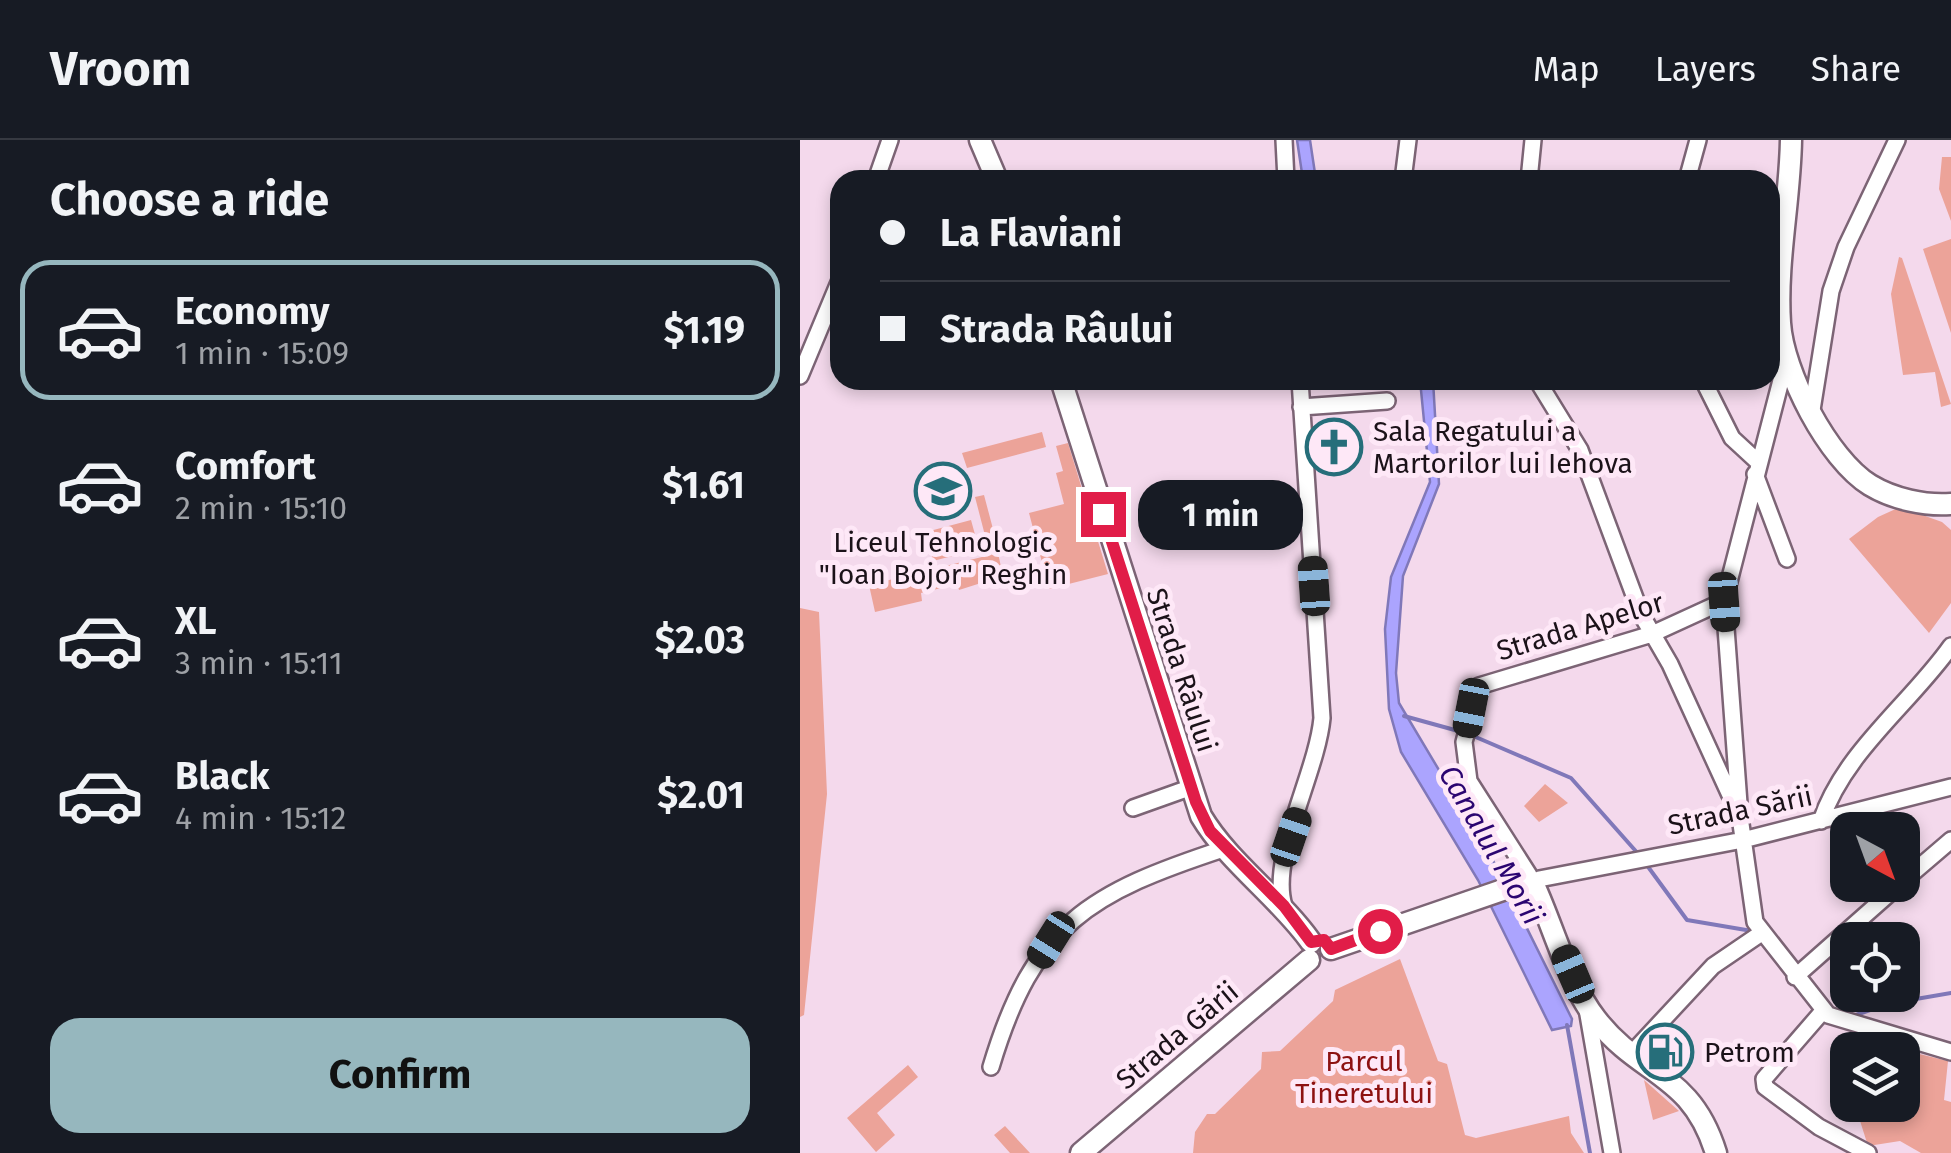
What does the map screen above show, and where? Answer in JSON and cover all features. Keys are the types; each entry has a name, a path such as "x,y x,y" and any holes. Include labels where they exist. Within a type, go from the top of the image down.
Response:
{"main road":[{"path":"980,140 993,170"},
{"path":"1791,140 1780,302 1786,361 1812,411 1860,478 1900,498 1947,508"},
{"name":"Strada Râului","path":"1064,390 1202,816 1226,848 1284,906 1317,950"},
{"path":"1529,881 1585,1003 1630,1054 1672,1080 1697,1108 1716,1153"},
{"name":"Strada Sării","path":"1317,950 1529,881"},
{"name":"Strada Gării","path":"1093,1149 1317,950"}],"street":[{"path":"880,170 890,140"},
{"path":"1284,140 1286,170"},
{"path":"1404,170 1408,140"},
{"path":"1530,170 1533,140"},
{"path":"1690,170 1698,140"},
{"path":"1812,411 1831,291 1846,247 1897,140"},
{"path":"800,376 830,304"},
{"path":"1780,382 1786,361"},
{"path":"1284,906 1279,890 1282,862 1318,745 1322,718 1301,390"},
{"path":"1543,390 1580,450 1652,634 1670,664 1740,816"},
{"path":"1708,390 1732,438 1756,468 1787,559"},
{"path":"1778,390 1724,602 1740,816 1758,928 1798,974 1822,1012 1951,1052"},
{"path":"1302,407 1387,401"},
{"name":"Strada Apelor","path":"1529,881 1469,781 1464,742 1471,708 1484,682 1652,634 1724,602"},
{"path":"1821,821 1833,793 1864,749 1951,646"},
{"path":"1712,758 1736,751"},
{"name":"Strada Sării","path":"1529,881 1743,840 1951,787"},
{"path":"1133,808 1192,788"},
{"path":"1920,867 1951,840"},
{"path":"991,1068 1006,1018 1027,977 1051,940 1075,915 1131,882 1226,848"},
{"path":"1798,974 1880,902"},
{"path":"1630,1054 1713,966 1758,928"},
{"path":"1585,1003 1612,1153"},
{"path":"1822,1012 1764,1079 1765,1087 1819,1127 1868,1153"}],"green space":[{"path":"1942,157 1951,157 1951,221 1939,189"},
{"path":"1951,239 1951,333 1923,249"},
{"path":"1899,257 1951,404 1941,407 1935,372 1903,375 1891,294"},
{"path":"1042,432 1046,447 967,468 962,453"},
{"path":"1068,443 1108,574 1049,589 1029,513 1064,504 1056,473 1063,471 1056,446"},
{"path":"984,495 997,544 988,547 975,497"},
{"path":"1900,507 1942,522 1951,530 1951,603 1929,633 1849,539 1878,517"},
{"path":"971,520 979,549 933,561 926,532"},
{"path":"998,553 1003,576 959,590 957,584 921,593 922,601 875,612 869,585"},
{"path":"800,608 819,612 827,794 804,1015 800,1017"},
{"path":"1545,784 1568,803 1539,822 1524,806"},
{"name":"Parcul Tineretului","path":"1400,959 1438,1061 1447,1064 1465,1135 1476,1138 1569,1116 1571,1133 1584,1153 1193,1153 1195,1132 1207,1114 1215,1114 1261,1069 1262,1052 1280,1051 1333,1001 1335,990"},
{"path":"1920,1054 1948,1061 1944,1100 1951,1102 1951,1153 1921,1153 1900,1141 1868,1146 1860,1122 1920,1122"},
{"path":"908,1065 918,1077 877,1113 895,1135 876,1152 847,1118"},
{"path":"1644,1080 1679,1111 1653,1120"},
{"path":"1005,1126 1030,1153 1010,1153 994,1135"}],"shaded area":[{"path":"1297,140 1310,140 1314,170 1302,170"},
{"path":"1421,390 1434,390 1439,484 1403,576 1396,673 1399,703 1495,864 1572,1019 1571,1026 1552,1030 1478,880 1401,752 1389,709 1385,629 1391,577 1430,482"}],"waterway":[{"path":"1404,716 1462,732"},
{"path":"1471,735 1571,778 1641,857"},
{"path":"1646,864 1687,920 1752,931"},
{"path":"1853,1016 1887,1004 1951,993"},
{"name":"Canalul Morii","path":"1567,1025 1590,1153"}],"place":[{"name":"Sala Regatului a Martorilor lui Iehova","path":"1334,447"},
{"name":"Liceul Tehnologic \"Ioan Bojor\" Reghin","path":"943,491"},
{"name":"Petrom","path":"1665,1052"}],"route":[{"path":"1103,514 1196,802 1210,831 1284,906 1311,942 1324,940 1331,949 1380,931"}]}
